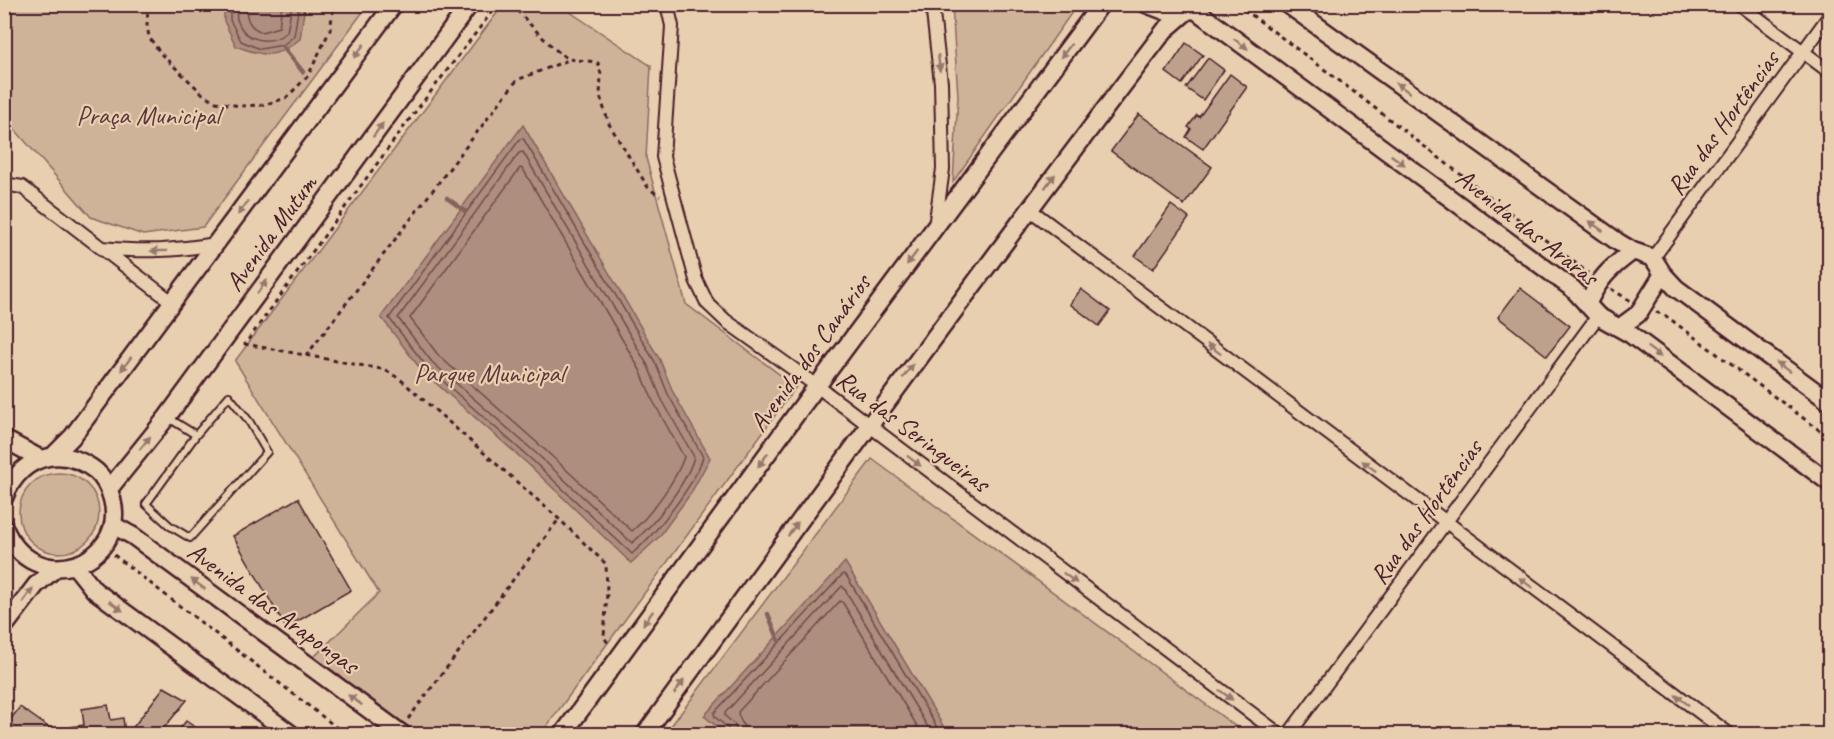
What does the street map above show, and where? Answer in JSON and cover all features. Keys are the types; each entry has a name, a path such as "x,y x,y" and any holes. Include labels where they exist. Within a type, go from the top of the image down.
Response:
{"street":[{"name":"Avenida Mutum","path":"4,498 17,475 28,465 47,458 72,438 394,4"},
{"name":"Avenida Mutum","path":"109,489 167,417 470,4"},
{"name":"Rua das Seringueiras","path":"667,4 672,26 663,157 696,280 707,303 726,321 817,386 1279,735"},
{"path":"932,4 941,83 943,169 935,228"},
{"name":"Avenida dos Canários","path":"563,735 817,386 1101,4"},
{"path":"1146,4 1167,12 1194,8"},
{"name":"Avenida das Araras","path":"1287,4 1633,251 1653,258"},
{"path":"1738,4 1830,72"},
{"path":"645,735 868,426 1029,209 1165,30 1194,8"},
{"name":"Avenida das Araras","path":"1194,8 1573,289 1593,311 1830,483"},
{"name":"Rua das Hortências","path":"1653,258 1830,15"},
{"path":"4,183 22,187 172,302"},
{"path":"1029,209 1445,524 1729,735"},
{"path":"101,248 135,251 176,250 216,244"},
{"path":"1593,311 1599,281 1609,269 1633,251"},
{"path":"1653,258 1663,274 1677,288 1830,402"},
{"path":"1619,328 1638,314 1663,274"},
{"name":"Rua das Hortências","path":"1289,735 1445,524 1593,311"},
{"path":"4,439 47,458 70,458 87,464 100,475 109,489 114,506 112,525 105,543 92,557 75,566 56,568 38,565 22,555 10,541 4,526"},
{"name":"Avenida das Arapongas","path":"112,525 133,536 400,733"},
{"path":"75,566 93,590 291,735"},
{"path":"4,627 36,585 56,568"}],"lane":[{"path":"229,396 249,421 267,452 190,538 170,526 146,504 196,435 229,396"},
{"path":"167,417 196,435"}],"path":[{"path":"148,4 149,37 161,54 203,94 216,102 240,106 263,105 286,98 309,76 330,30 334,4"},
{"path":"498,4 409,120 245,344 386,370 401,380 559,519 606,564 604,637 610,646 621,654"},
{"path":"511,4 559,52 571,59"},
{"path":"1237,4 1599,281 1623,297 1666,316 1830,438"},
{"path":"306,356 517,80 571,59 598,63 601,74 600,96 609,124 649,189 666,200"},
{"path":"400,733 559,519"},
{"path":"105,543 111,553 345,735"}],"green space":[{"name":"Parque Municipal","path":"558,4 651,66 646,158 686,304 796,387 541,734 419,734 314,657 379,593 235,361 503,5"},
{"name":"Praça Municipal","path":"5,5 368,5 203,227 143,235 91,217 5,118"},
{"path":"952,5 1077,5 953,182 958,96"},
{"path":"872,459 1246,734 665,734"},
{"path":"59,473 74,476 87,485 96,498 99,513 96,528 87,541 74,550 59,553 44,550 31,541 22,528 19,513 22,498 31,485 44,476"}],"water":[{"path":"224,5 305,5 300,39 284,50 270,54 262,54 236,46 224,21"},
{"path":"523,125 660,360 673,392 710,458 691,493 659,537 631,563 528,464 422,371 381,317"},
{"path":"845,562 948,734 726,734 704,716"}],"building":[{"path":"1186,43 1203,55 1182,84 1166,72"},
{"path":"1208,58 1224,70 1203,100 1186,88"},
{"path":"1230,74 1247,87 1203,149 1186,137 1191,129 1188,127 1197,115 1199,117"},
{"path":"1139,114 1212,167 1184,205 1111,151"},
{"path":"1171,205 1189,218 1153,269 1135,256"},
{"path":"1520,288 1570,326 1547,356 1498,317"},
{"path":"1081,289 1110,311 1099,326 1070,304"},
{"path":"298,498 351,590 286,628 233,536"},
{"path":"164,687 187,700 159,734 128,734"},
{"path":"108,705 111,720 123,718 125,734 72,734 71,727 84,725 82,709"},
{"path":"20,707 58,734 18,734 6,725"},
{"path":"186,721 205,734 176,734"}],"waterway":[{"path":"283,47 303,72"},
{"path":"447,198 465,211"},
{"path":"768,614 779,641"}]}
